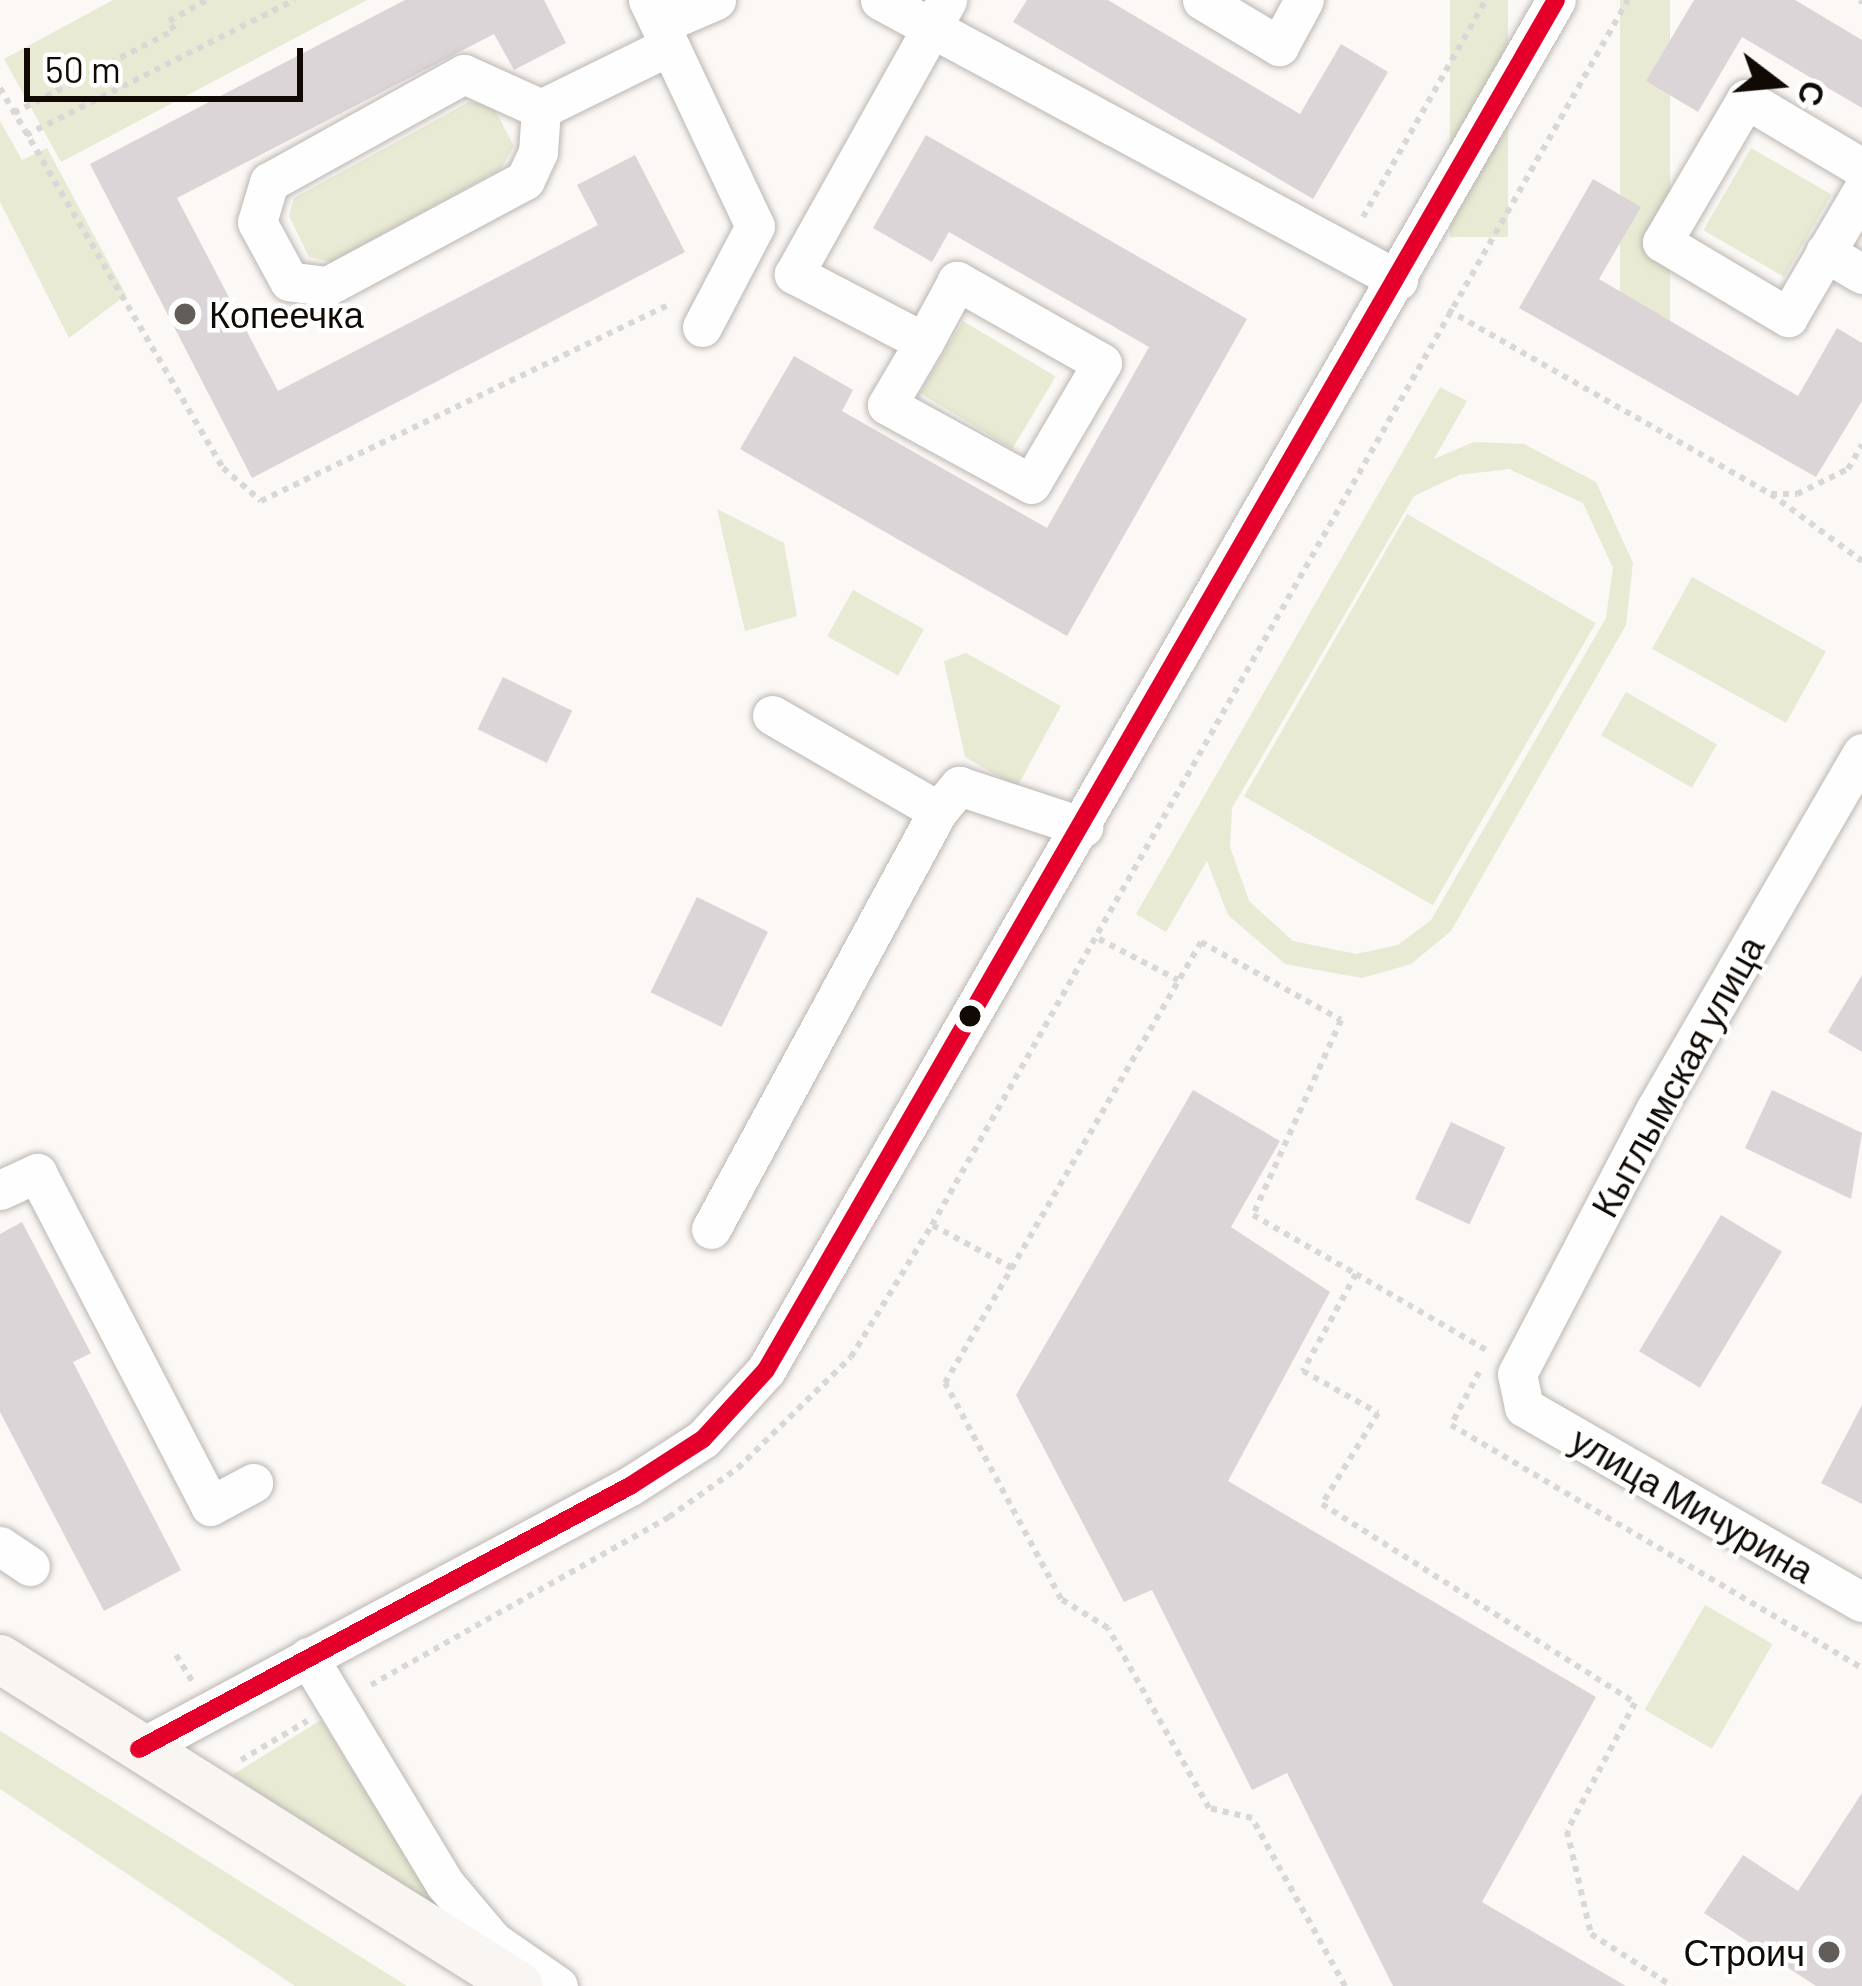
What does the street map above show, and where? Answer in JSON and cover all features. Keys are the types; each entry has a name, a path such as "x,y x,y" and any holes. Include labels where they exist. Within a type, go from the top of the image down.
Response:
{"main road":[{"path":"0,1658 519,1986"}],"street":[{"path":"541,109 464,74 269,182 257,222 289,281 327,286 525,180 538,152 541,109 659,23 716,0"},
{"path":"880,0 940,11 1398,280"},
{"path":"1202,0 1279,46 1304,0"},
{"path":"139,1749 552,1531 703,1439 766,1370 1556,0"},
{"path":"924,342 794,274 940,11"},
{"path":"659,23 755,226 689,314"},
{"path":"1862,168 1746,99 1662,242 1788,317 1862,191"},
{"path":"1826,252 1862,274"},
{"path":"957,281 1102,363 1031,484 887,405 924,342 957,281"},
{"path":"772,715 938,811"},
{"name":"Кытлымская улица","path":"1524,1407 1517,1374 1527,1353 1862,753"},
{"path":"711,1229 938,811 959,786 1083,827"},
{"path":"0,1190 37,1173 210,1506 253,1483"},
{"name":"улица Мичурина","path":"1524,1407 1862,1602"},
{"path":"308,1657 446,1884 493,1941 558,1986"}],"path":[{"path":"14,113 174,30 169,21 207,0"},
{"path":"26,135 295,0"},
{"path":"1357,228 1486,0"},
{"path":"1012,1268 932,1225 1099,940 1169,797 1628,0"},
{"path":"0,88 223,468 261,501 689,314"},
{"path":"1448,310 1771,494 1862,561"},
{"path":"1771,494 1797,494 1848,469 1862,445"},
{"path":"1099,940 1178,980"},
{"path":"1345,1986 1252,1818 1209,1808 1108,1628 1061,1599 945,1383 1201,942 1341,1020 1253,1214 1356,1274 1303,1371 1378,1413 1322,1504 1635,1702 1567,1831 1591,1934 1672,1986"}],"green space":[{"path":"113,0 367,0 61,162 4,59"},
{"path":"1450,0 1508,0 1508,237 1450,237"},
{"path":"1620,0 1670,0 1670,344 1620,344"},
{"path":"469,102 493,106 514,146 501,169 331,262 309,257 289,216 294,198"},
{"path":"0,121 22,160 47,148 126,295 69,338 0,202"},
{"path":"1751,148 1832,194 1784,277 1704,230"},
{"path":"963,321 1056,377 1012,449 920,393"},
{"path":"1440,387 1467,401 1434,459 1474,442 1524,444 1596,482 1633,563 1626,625 1451,931 1411,964 1362,978 1285,964 1228,915 1207,861 1166,932 1136,914","holes":["1509,469 1583,503 1613,568 1606,618 1431,920 1398,945 1356,954 1293,941 1249,901 1230,847 1232,808 1414,496 1459,475"]},
{"path":"717,509 784,543 797,616 745,631"},
{"path":"1407,514 1596,623 1433,905 1244,796"},
{"path":"1692,577 1826,651 1786,723 1652,649"},
{"path":"853,590 924,629 898,676 827,636"},
{"path":"966,653 1061,706 1017,787 965,757 944,661"},
{"path":"1626,692 1717,745 1692,788 1601,735"},
{"path":"1705,1605 1773,1644 1712,1749 1644,1710"},
{"path":"321,1720 441,1912 232,1775"},
{"path":"0,1731 407,1986 295,1986 0,1789"}],"building":[{"path":"405,0 544,0 566,43 514,70 494,34 177,198 278,391 598,225 577,185 635,155 685,252 252,478 90,164"},
{"path":"1027,0 1108,0 1300,114 1341,44 1388,72 1313,199 1013,22"},
{"path":"1694,0 1795,0 1862,40 1862,108 1742,37 1698,112 1646,81"},
{"path":"926,135 1247,319 1067,636 740,449 794,356 853,390 842,411 1047,528 1149,347 949,232 932,262 873,228"},
{"path":"1593,179 1641,207 1599,279 1798,396 1837,328 1862,343 1862,401 1816,477 1519,308"},
{"path":"503,677 572,711 547,763 478,729"},
{"path":"697,897 768,932 722,1027 651,992"},
{"path":"1862,975 1862,1052 1828,1032"},
{"path":"1193,1090 1280,1141 1231,1227 1330,1292 1228,1481 1596,1697 1482,1902 1626,1986 1393,1986 1287,1773 1252,1790 1152,1590 1124,1602 1016,1395"},
{"path":"1772,1090 1862,1133 1851,1199 1745,1148"},
{"path":"1451,1122 1505,1147 1469,1224 1415,1199"},
{"path":"1721,1215 1782,1252 1700,1388 1639,1351"},
{"path":"22,1222 91,1353 73,1362 181,1570 104,1611 0,1412 0,1234"},
{"path":"1862,1405 1862,1504 1821,1483"},
{"path":"1862,1793 1862,1986 1816,1986 1704,1913 1743,1855 1798,1891"}],"transit line":[{"path":"139,1749 630,1486 703,1439 766,1370 1556,0"}],"place":[{"name":"Копеечка","path":"185,314"},
{"name":"Строич","path":"1829,1952"}]}
